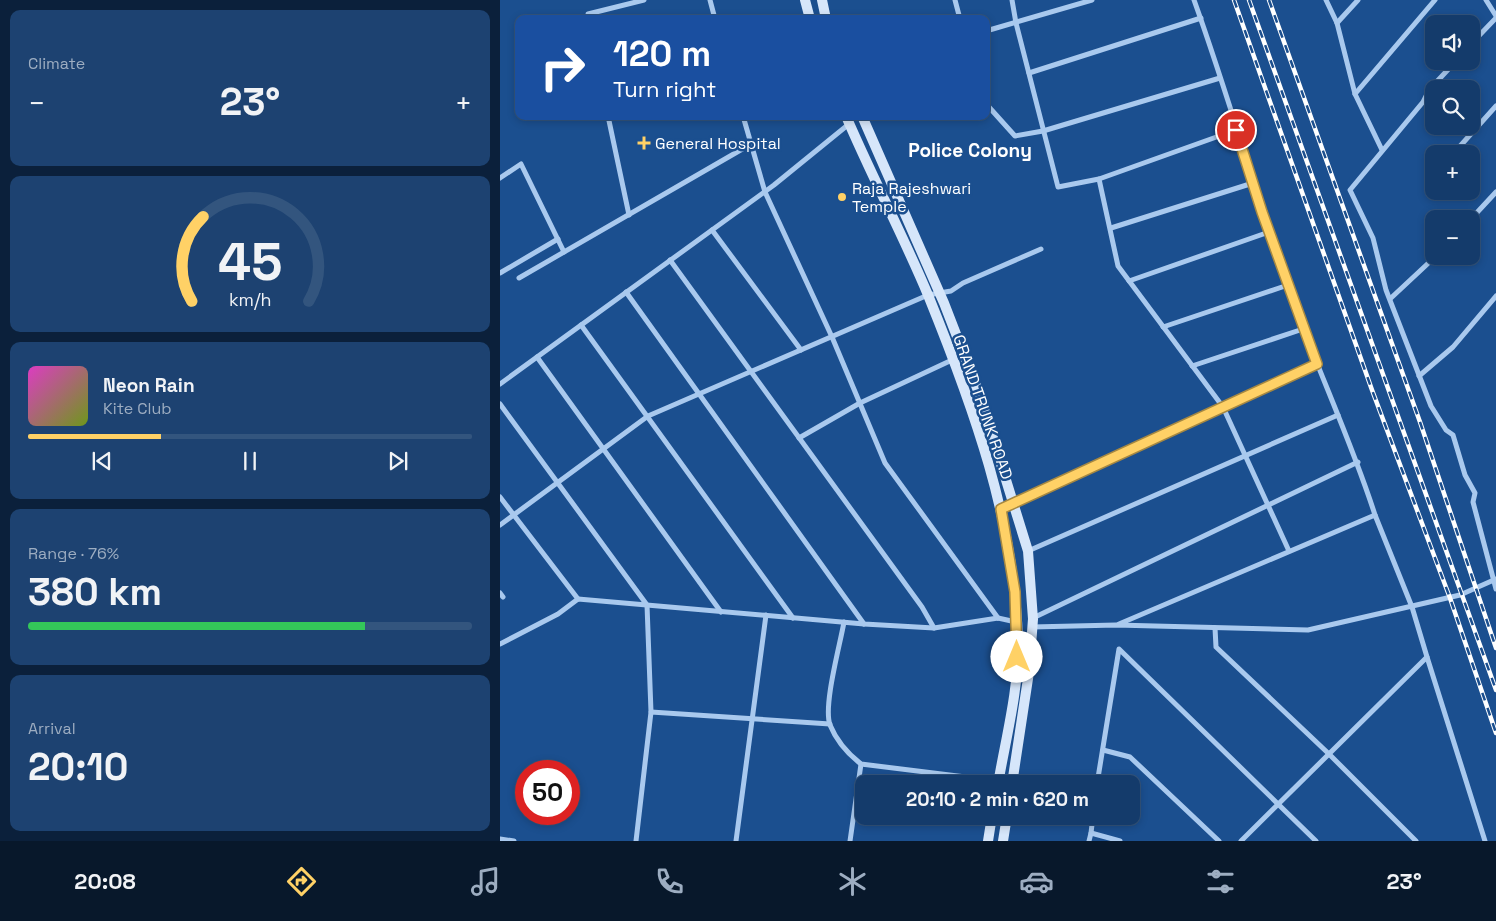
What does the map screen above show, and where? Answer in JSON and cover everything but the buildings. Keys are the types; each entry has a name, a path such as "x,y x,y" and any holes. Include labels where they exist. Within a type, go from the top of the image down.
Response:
{"main road":[{"path":"805,0 809,15"},
{"path":"822,0 825,15"},
{"name":"GRAND TRUNK ROAD","path":"848,120 928,295 983,442 1001,509 1015,592 1018,642 1015,688 999,775"},
{"path":"864,120 940,294 980,396 1028,551 1033,623 1029,672 1014,775"},
{"path":"1015,592 1031,591"},
{"path":"1018,642 1031,641"},
{"path":"1000,770 1014,772"},
{"path":"988,841 991,825"},
{"path":"1003,841 1006,825"}],"street":[{"path":"588,15 644,0"},
{"path":"710,0 714,15"},
{"path":"955,0 959,15"},
{"path":"1012,0 1016,23 1058,187 1099,179 1236,130"},
{"path":"990,30 1092,0"},
{"path":"1194,0 1269,232 1303,329 1358,462 1375,515 1412,607 1485,841"},
{"path":"1326,0 1337,23 1355,94 1382,150"},
{"path":"1337,23 1358,0"},
{"path":"1355,94 1435,0"},
{"path":"1480,34 1496,17 1486,0"},
{"path":"1029,73 1200,18"},
{"path":"1448,70 1429,90 1423,102 1350,190 1373,238 1386,290 1391,298 1430,406 1446,430 1453,435 1465,475 1475,493 1473,502 1496,589"},
{"path":"990,108 1015,136 1044,131 1220,78"},
{"path":"1461,145 1496,106"},
{"path":"609,120 629,214"},
{"path":"744,120 764,192 832,337 885,462 998,618"},
{"path":"500,384 764,192 848,120"},
{"path":"518,278 751,144"},
{"path":"500,178 521,164 564,252"},
{"path":"1099,179 1118,266 1222,407 1289,552"},
{"path":"1111,228 1253,183"},
{"path":"1479,210 1496,192"},
{"path":"712,230 801,350"},
{"path":"1129,281 1269,232"},
{"path":"500,272 558,239"},
{"path":"500,525 648,416 928,295 951,291 963,283 1041,249"},
{"path":"670,260 922,607 934,628"},
{"path":"1391,298 1426,265"},
{"path":"1163,327 1288,285"},
{"path":"626,292 864,624"},
{"path":"1419,376 1453,347 1496,296"},
{"path":"581,325 794,618"},
{"path":"1192,366 1303,329"},
{"path":"537,357 721,612"},
{"path":"799,438 860,403 952,360"},
{"path":"1001,509 1317,364"},
{"path":"500,404 647,606 650,712 636,841"},
{"path":"1028,551 1246,457 1338,415"},
{"path":"1033,623 1358,462"},
{"path":"500,497 578,600"},
{"path":"1116,625 1375,515"},
{"path":"1033,623 1308,630 1460,596 1495,580"},
{"path":"500,644 558,614 578,600 864,624 934,628 998,618 1016,622"},
{"path":"736,841 766,615"},
{"path":"844,622 829,704 830,724 846,752 861,764 945,775"},
{"path":"1215,628 1216,647 1329,754 1416,841"},
{"path":"1099,775 1119,649 1316,841"},
{"path":"1241,841 1427,657"},
{"path":"650,712 830,724"},
{"path":"1103,750 1130,757 1219,841"},
{"path":"850,841 861,764"},
{"path":"1089,841 1092,825"},
{"path":"1091,832 1120,841"},
{"path":"500,839 514,841"}],"railway":[{"path":"1234,0 1372,390 1450,598 1496,733"},
{"path":"1249,0 1496,690"},
{"path":"1269,0 1420,422 1496,648"}],"place":[{"name":"General Hospital","path":"644,143"},
{"name":"Raja Rajeshwari Temple","path":"842,197"}],"district":[{"name":"Police Colony","path":"970,150"}],"route":[{"path":"1017,657 1015,592 1001,509 1317,364 1308,344 1262,212 1236,130"}]}
